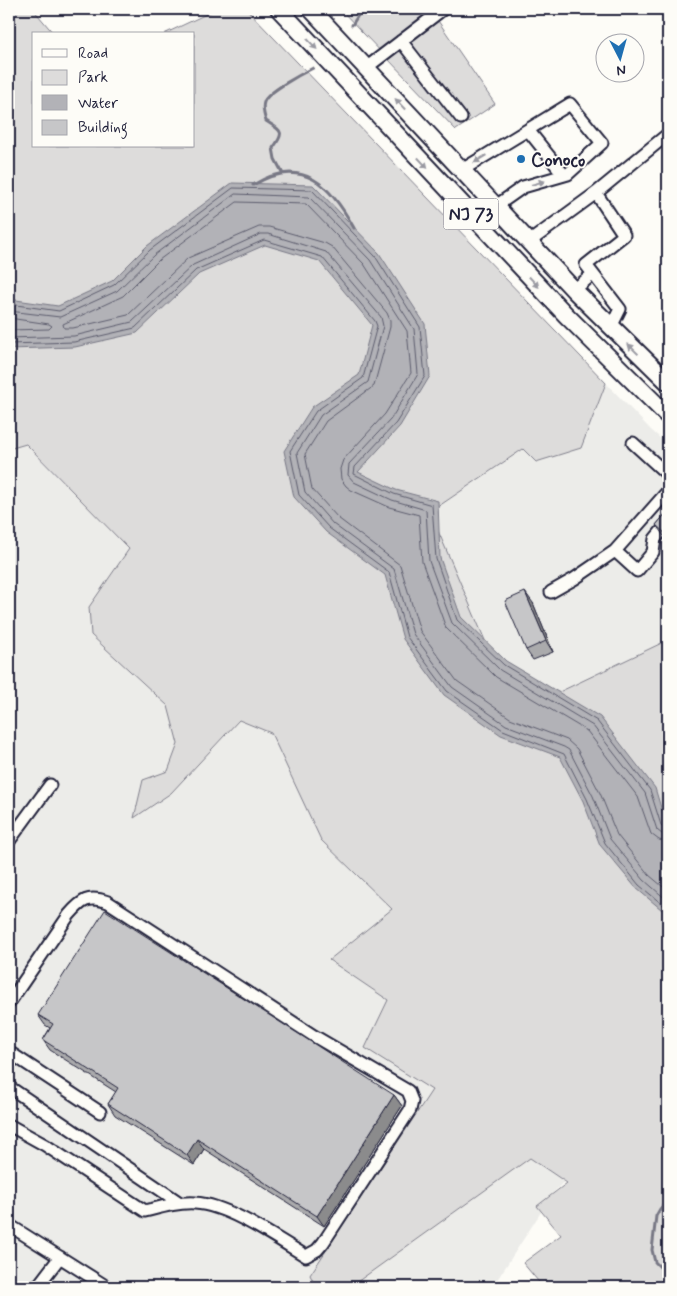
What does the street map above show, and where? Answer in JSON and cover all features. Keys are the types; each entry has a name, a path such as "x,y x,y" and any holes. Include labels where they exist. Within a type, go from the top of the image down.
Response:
{"highway":[{"name":"NJ 73","path":"279,9 566,314 668,416"},
{"name":"NJ 73","path":"310,9 574,290 668,382"}],"street":[{"path":"366,68 444,9"},
{"path":"401,41 461,118"},
{"path":"462,170 570,104 602,143 568,174 523,187 496,206"},
{"path":"528,130 564,176"},
{"path":"529,242 596,193 668,134"},
{"path":"596,193 624,235 586,265 620,308 611,327"},
{"path":"574,290 593,274"},
{"path":"633,443 668,475"},
{"path":"551,592 574,580 616,551 668,491"},
{"path":"616,551 637,570 653,552 655,539 668,523"},
{"path":"9,841 50,785"},
{"path":"9,1003 69,915 86,899 96,898 108,902 314,1036 408,1091 412,1101 410,1110 323,1243 317,1250 306,1256 241,1217 196,1202 180,1203 145,1211 45,1145 9,1125"},
{"path":"9,1052 100,1112"},
{"path":"9,1088 180,1203"},
{"path":"9,1225 107,1287"},
{"path":"37,1287 60,1257"}],"shaded area":[{"path":"606,383 668,445 668,640 555,694 517,681 487,645 430,512 523,449 580,448"},
{"path":"25,444 91,510 180,563 613,1131 554,1192 497,1280 487,1287 9,1287 9,449"}],"green space":[{"path":"9,9 33,9 52,32 32,32 32,148 195,148 195,32 168,32 217,9 246,9 606,383 581,448 536,462 523,449 430,512 487,645 517,681 555,694 668,640 668,1287 543,1287 523,1263 561,1235 537,1206 567,1183 530,1158 350,1287 316,1287 310,1275 432,1090 365,1048 388,1000 329,960 392,909 321,840 271,733 239,720 171,793 134,818 143,780 168,771 178,744 168,706 91,635 89,607 129,549 26,444 9,449 9,59 14,48 9,39"},
{"path":"340,9 434,9 432,12 495,104 456,130"}],"water":[{"path":"232,183 313,185 379,253 425,324 430,376 400,426 358,472 396,490 438,501 440,558 461,617 506,661 600,717 655,788 668,831 668,915 636,888 600,845 583,801 560,757 501,735 444,695 403,639 385,575 326,532 294,497 284,451 312,407 359,375 372,325 319,261 265,245 199,274 137,333 75,347 9,349 9,299 58,306 112,281 147,246"}],"building":[{"path":"668,511 668,536 656,525"},
{"path":"525,592 546,641 526,650 505,601"},
{"path":"105,910 394,1095 317,1216 197,1139 187,1155 108,1104 118,1088 43,1040 53,1024 38,1015"}],"waterway":[{"path":"352,25 362,9"},
{"path":"282,172 275,159 273,148 280,138 280,132 266,121 263,109 264,102 278,88 313,68"},
{"path":"253,185 271,177 287,173 301,174 314,180 336,199 354,228"},
{"path":"668,1200 656,1216 652,1250 655,1262 668,1275"}],"place":[{"name":"Conoco","path":"521,159"}]}
